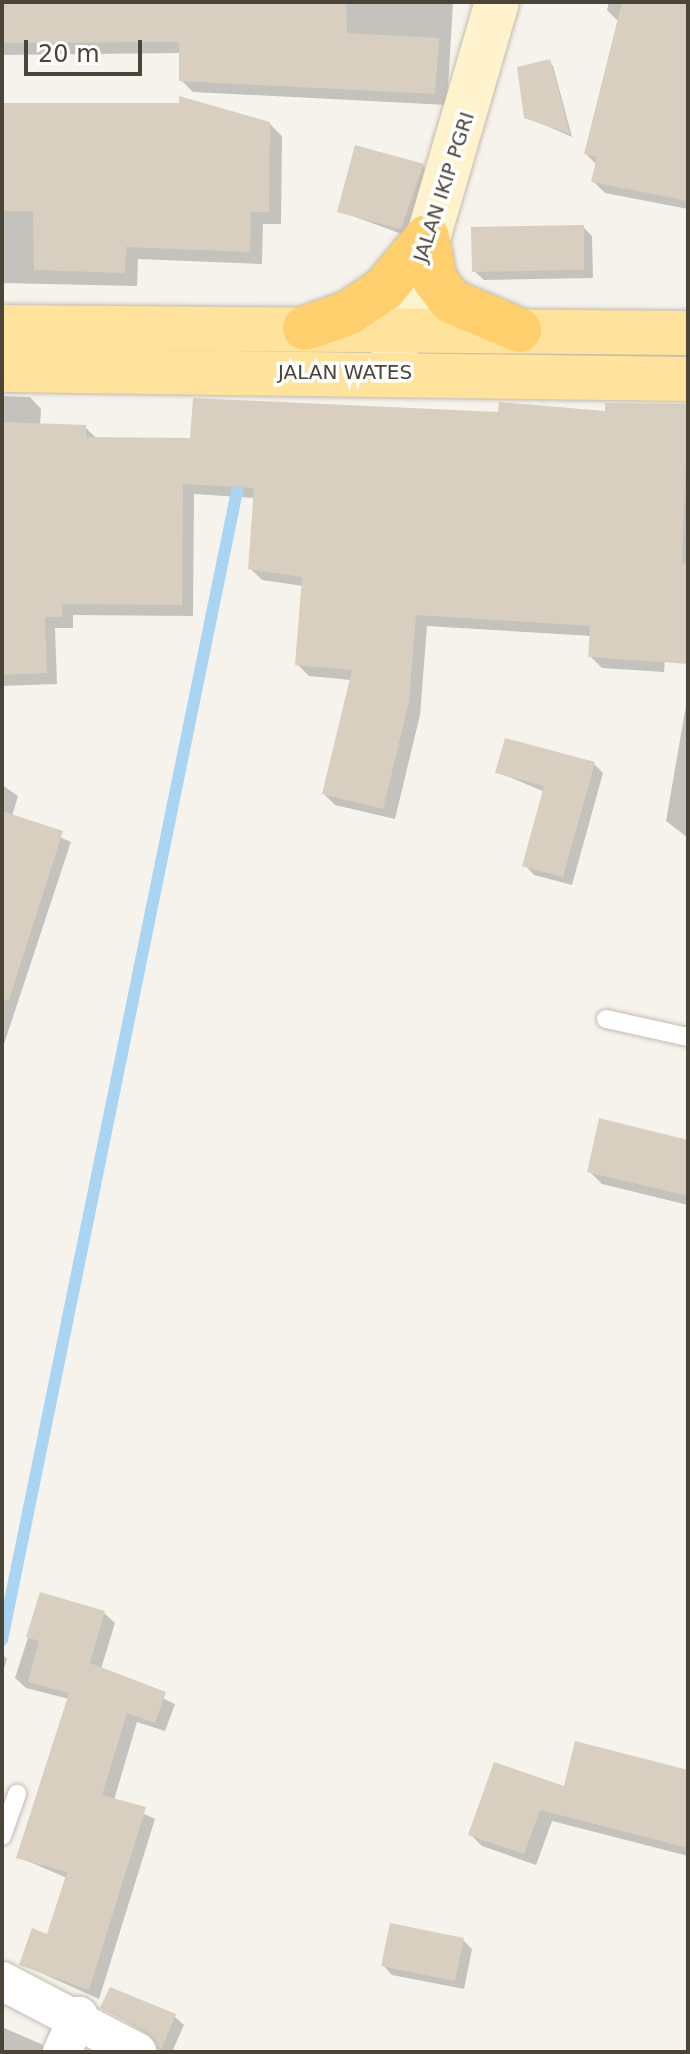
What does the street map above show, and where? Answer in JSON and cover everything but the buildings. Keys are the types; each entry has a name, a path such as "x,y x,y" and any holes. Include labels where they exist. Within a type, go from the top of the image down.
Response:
{"highway":[{"path":"305,328 348,313 384,289 427,237"},
{"path":"427,237 435,280 451,301 519,330"}],"main road":[{"name":"JALAN IKIP PGRI","path":"389,372 397,328 497,2"},
{"path":"2,327 397,328 688,333"},
{"name":"JALAN WATES","path":"2,370 389,372 688,379"}],"street":[{"path":"2,1981 79,2016 137,2052"},
{"path":"62,2052 79,2016"}],"lane":[{"path":"606,1019 688,1037"},
{"path":"2,1836 17,1794"}],"waterway":[{"path":"2,1640 241,472"}]}
